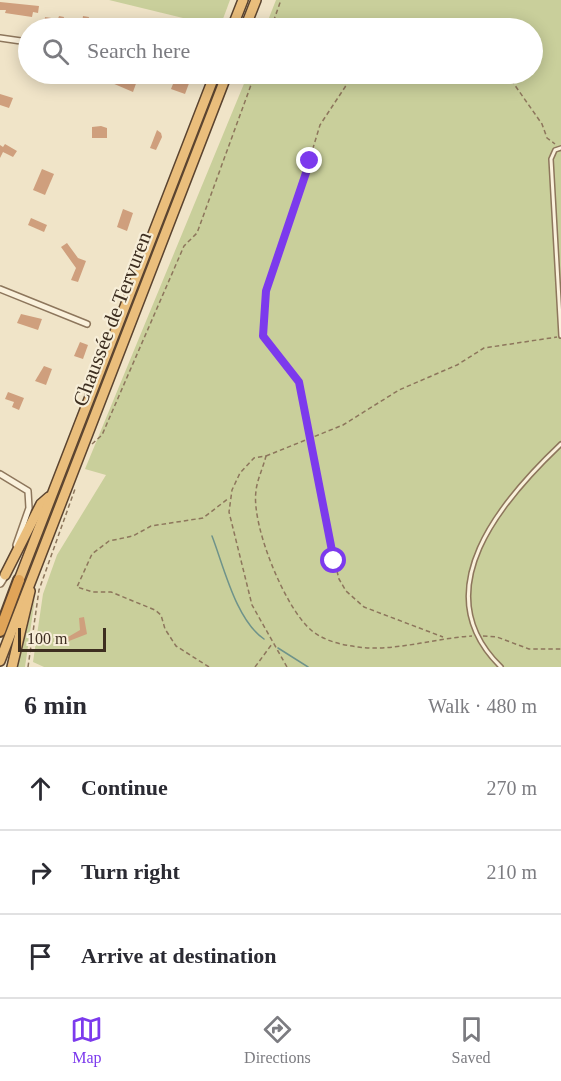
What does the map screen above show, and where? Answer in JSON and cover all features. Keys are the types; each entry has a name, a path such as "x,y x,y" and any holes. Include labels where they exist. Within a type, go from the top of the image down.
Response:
{"highway":[{"path":"236,18 243,0"},
{"path":"249,18 256,0"},
{"name":"Chaussée de Tervuren","path":"25,579 53,493 211,84"},
{"name":"Chaussée de Tervuren","path":"25,579 223,84"},
{"path":"2,579 41,504 53,493"},
{"path":"0,631 25,579"},
{"path":"0,661 25,579"},
{"path":"12,667 30,595 25,579"}],"street":[{"path":"0,38 18,41"},
{"path":"0,289 87,324"},
{"path":"0,474 28,491 29,508 2,579"}],"lane":[{"path":"561,148 555,150 551,159 561,336"},
{"path":"501,667 487,653 477,636 469,606 469,582 475,558 484,537 504,506 537,467 561,444"}],"path":[{"path":"275,18 281,0"},
{"path":"87,448 102,435 184,246 196,233 251,84"},
{"path":"348,84 320,125 297,204 266,291 263,336 299,382 332,552 339,579 346,591 364,607 445,637"},
{"path":"514,84 542,124 547,138 561,148"},
{"path":"287,667 252,605 230,522 230,498 240,473 248,463 254,458 266,456 343,425 399,390 469,359 484,348 561,336"},
{"path":"266,456 256,491 259,519 274,569 290,601 306,625 329,640 361,648 445,637 477,636 497,637 529,649 561,649"},
{"path":"28,667 39,591 75,488"},
{"path":"209,667 176,646 165,629 161,615 155,610 111,592 93,592 76,587 92,554 109,541 133,536 151,526 203,518 230,498"},
{"path":"255,667 273,643"}],"green space":[{"path":"109,0 230,0 223,18 183,18"},
{"path":"276,0 561,0 561,667 44,667 33,662 43,594 57,555 106,475 85,469 244,84 543,84 543,18 269,18"},
{"path":"35,598 25,667 17,667"}],"building":[{"path":"0,2 39,6 38,13 33,12 32,17 5,13 6,10 0,10"},
{"path":"114,84 136,84 133,92"},
{"path":"173,84 189,84 185,94 171,89"},
{"path":"0,94 13,98 9,108 0,105"},
{"path":"92,127 107,128 107,138 92,138"},
{"path":"157,130 162,137 156,150 150,148"},
{"path":"5,144 17,151 13,157 3,152 0,158 0,145 3,147"},
{"path":"42,169 54,174 45,195 33,190"},
{"path":"123,209 133,213 127,231 117,227"},
{"path":"31,218 47,225 44,232 28,225"},
{"path":"67,243 78,258 86,261 78,282 71,280 76,268 61,247"},
{"path":"21,314 42,319 38,330 17,323"},
{"path":"80,342 88,345 83,359 74,356"},
{"path":"44,366 52,369 46,385 35,381"},
{"path":"8,392 24,398 19,410 12,407 14,402 5,399"},
{"path":"84,617 87,634 69,641 68,637 80,630 79,618"}],"waterway":[{"path":"212,536 238,606 254,630 264,639"},
{"path":"278,648 308,667"}],"route":[{"path":"310,161 266,291 263,336 294,373 302,391 324,519 334,561"}]}
